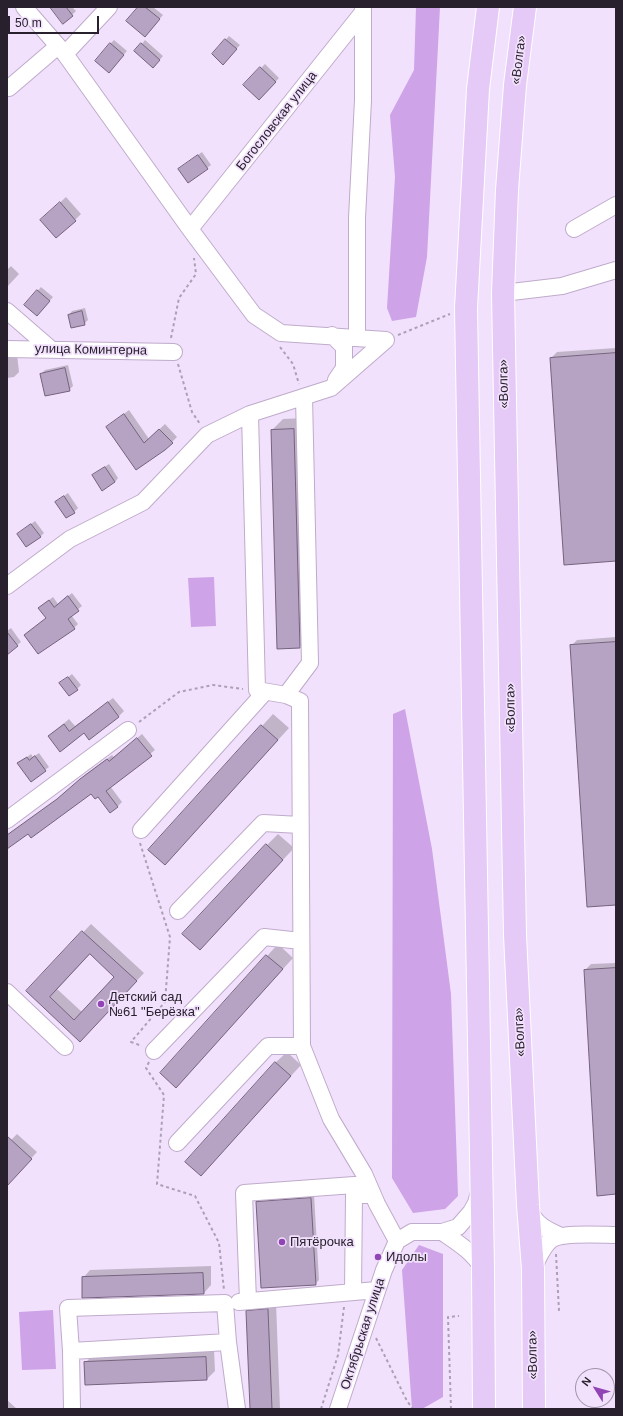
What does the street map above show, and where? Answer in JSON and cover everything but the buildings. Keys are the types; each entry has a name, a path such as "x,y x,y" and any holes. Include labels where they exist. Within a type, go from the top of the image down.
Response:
{"highway":[{"path":"484,1409 483,1269 480,1187 466,308 478,89 488,7"},
{"name":"«Волга»","path":"525,7 514,100 503,293 515,935 528,1204 533,1269 534,1409"}],"street":[{"path":"24,7 61,50 190,230 254,315 281,333 332,335 386,340"},
{"path":"9,88 61,50 109,7"},
{"path":"358,337 357,218 363,100 363,10"},
{"name":"Богословская улица","path":"190,230 363,10"},
{"path":"574,229 616,205"},
{"path":"503,293 562,286 616,270"},
{"path":"7,311 52,350"},
{"path":"331,388 344,368 344,347 332,335"},
{"path":"7,586 70,539 144,502 207,435 250,414 331,388 386,340"},
{"name":"улица Коминтерна","path":"7,349 174,352"},
{"path":"286,695 310,663 304,397"},
{"path":"141,830 261,691 250,414"},
{"path":"261,691 286,695 300,701 302,1046 331,1119 348,1146 397,1241 412,1232 442,1232 458,1227 466,1220 476,1203 480,1187"},
{"path":"7,820 128,730"},
{"path":"178,911 264,823 300,825"},
{"path":"154,1051 264,937 301,941"},
{"path":"7,992 65,1047"},
{"path":"177,1143 268,1046 302,1046"},
{"path":"349,1293 354,1195 371,1190"},
{"path":"248,1301 244,1193 371,1190"},
{"path":"528,1204 532,1215 540,1225 560,1242"},
{"path":"442,1232 471,1253 478,1260 483,1269"},
{"path":"533,1269 544,1247 552,1239 560,1242 616,1235"},
{"name":"Октябрьская улица","path":"338,1409 384,1270 397,1241"},
{"path":"72,1409 71,1351 68,1308 225,1303 377,1290"},
{"path":"225,1303 228,1342 238,1409"},
{"path":"71,1351 228,1342"}],"path":[{"path":"190,230 196,274 179,298 170,344 174,352 192,412 207,435"},
{"path":"386,340 466,308"},
{"path":"279,346 292,364 304,397"},
{"path":"128,730 179,692 213,685 261,691"},
{"path":"141,830 135,828 170,937 165,1002 131,1042 154,1051 146,1068 164,1095 157,1184 195,1196 219,1243 225,1303"},
{"path":"559,1311 556,1254 560,1242"},
{"path":"321,1409 338,1355 349,1293"},
{"path":"451,1409 448,1317 459,1316"},
{"path":"367,1319 407,1401 413,1409"}],"shaded area":[{"path":"416,7 440,7 427,257 416,317 392,321 387,308 395,177 390,115 414,70"},
{"path":"214,577 216,626 191,627 188,578"},
{"path":"405,709 432,849 451,994 458,1196 445,1209 413,1213 392,1178 393,714"},
{"path":"419,1245 443,1254 443,1397 422,1409 412,1409 402,1270"},
{"path":"53,1310 56,1369 22,1370 19,1312"}],"place":[{"name":"Детский сад №61 \"Берёзка\"","path":"101,1004"},
{"name":"Пятёрочка","path":"282,1242"},
{"name":"Идолы","path":"378,1257"}]}
